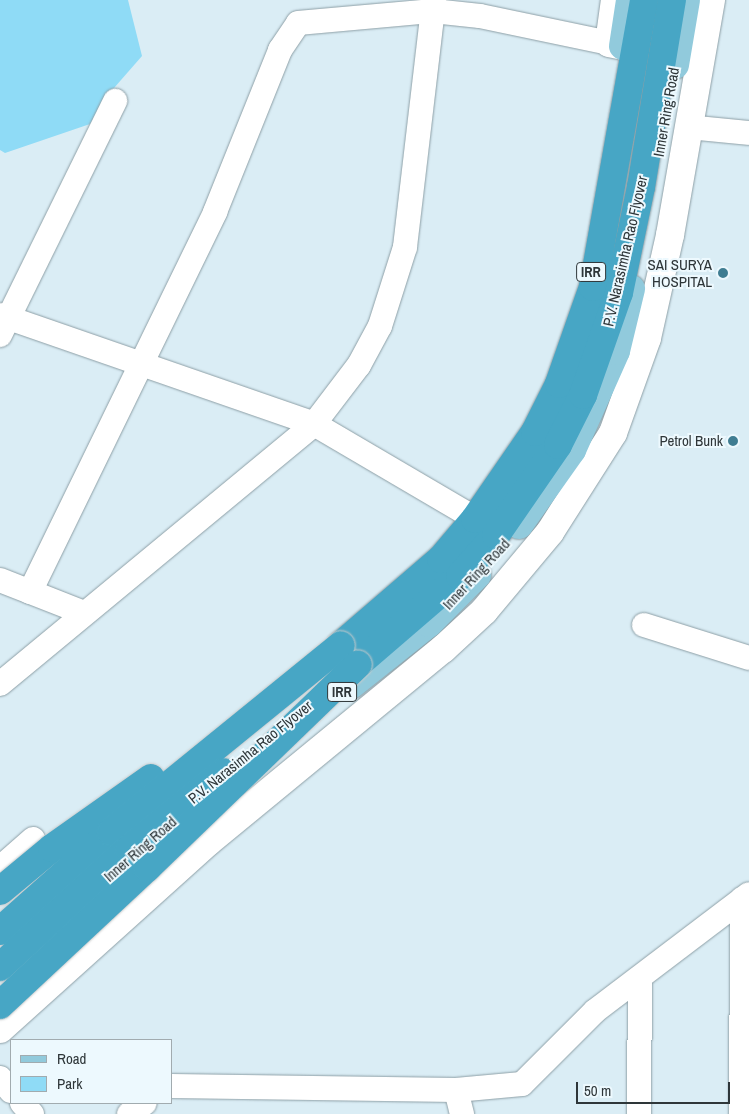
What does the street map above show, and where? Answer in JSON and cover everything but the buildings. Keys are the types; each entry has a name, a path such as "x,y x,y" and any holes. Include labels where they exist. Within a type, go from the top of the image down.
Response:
{"highway":[{"name":"P.V. Narasimha Rao Flyover","path":"0,968 130,849 350,657 441,559 475,519 535,432 559,384 593,287 644,0"},
{"name":"P.V. Narasimha Rao Flyover","path":"0,931 111,832 460,576 496,535 558,445 583,395 619,293 641,187 672,0"},
{"path":"0,891 98,816 350,657"},
{"path":"0,1005 147,868 350,657"}],"main road":[{"name":"Inner Ring Road","path":"0,976 133,853 207,792 350,657 471,516 530,429 554,382 573,335 588,285 609,181 616,44 630,0"},
{"name":"Inner Ring Road","path":"0,924 108,828 350,657 429,623 471,583 508,540 572,450 616,351 676,124 686,0"}],"street":[{"path":"30,592 140,362 216,212 289,32 298,23 434,5 616,44 615,0"},
{"path":"0,1029 209,841 443,649 484,610 550,532 613,433 629,394 663,272 676,124 712,0"},
{"path":"0,684 314,424 359,365 380,326 405,247 434,5"},
{"path":"115,101 2,322 140,362 314,424 471,516"},
{"path":"676,124 749,133"},
{"path":"0,580 84,613"},
{"path":"644,625 749,658"},
{"path":"0,868 33,839"},
{"path":"172,1086 456,1090 522,1084 574,1036 595,1011 746,897"},
{"path":"742,1114 746,897"},
{"path":"639,1114 640,978"},
{"path":"0,1078 10,1090"},
{"path":"456,1090 462,1114"},
{"path":"23,1104 32,1114"},
{"path":"129,1114 144,1104"}],"green space":[{"path":"0,0 128,0 142,56 114,88 90,124 5,153 0,150"}],"place":[{"name":"SAI SURYA HOSPITAL","path":"723,273"},
{"name":"Petrol Bunk","path":"733,441"}]}
